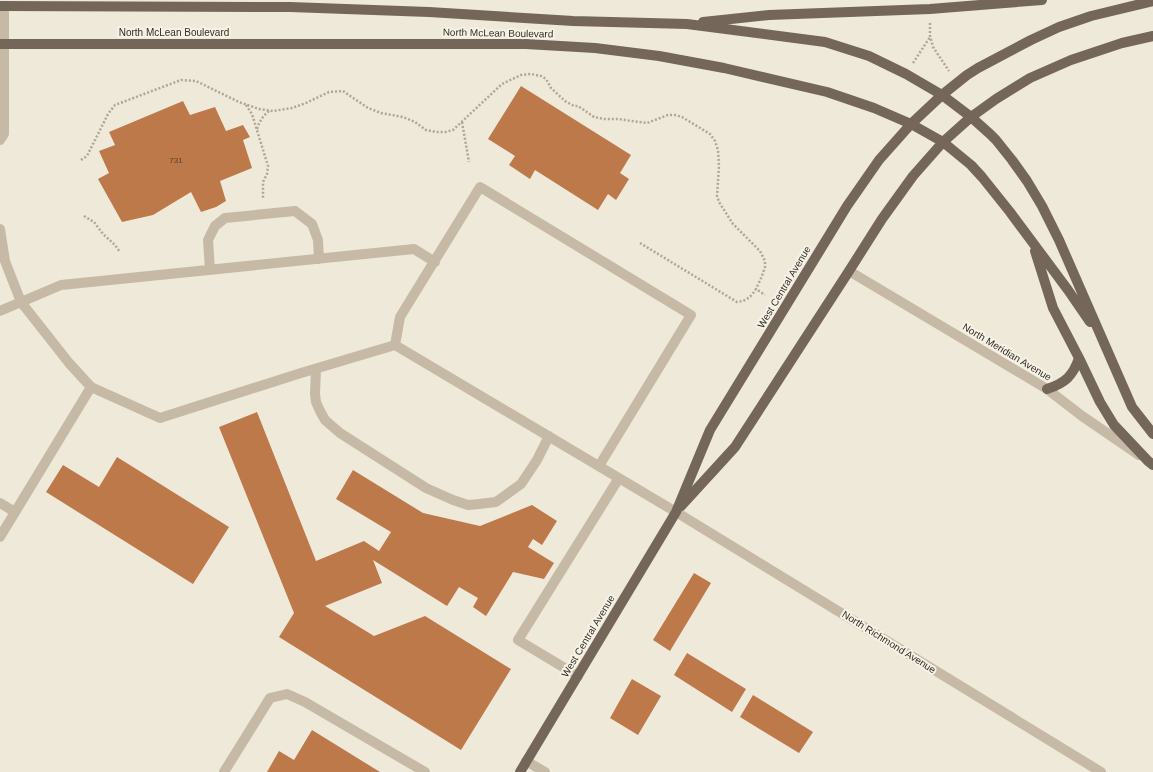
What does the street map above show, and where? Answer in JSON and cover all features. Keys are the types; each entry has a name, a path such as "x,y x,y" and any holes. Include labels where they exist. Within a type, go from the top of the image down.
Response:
{"main road":[{"path":"687,24 769,15 930,9 1042,0"},
{"path":"942,95 966,75 978,68 1059,27 1091,16 1153,1"},
{"name":"North McLean Boulevard","path":"2,6 290,7 429,12 573,21 687,24 825,42 869,56 906,74 942,95 971,117"},
{"path":"943,142 971,117 996,99 1030,78 1071,60 1122,43 1153,36"},
{"name":"North McLean Boulevard","path":"2,44 518,44 595,48 660,56 724,68 827,92 874,108 911,124 943,142"},
{"name":"West Central Avenue","path":"520,772 676,512 710,430 847,206 879,160 911,124 942,95"},
{"name":"North Meridian Avenue","path":"971,117 996,140 1027,181 1042,206 1059,240 1132,407 1153,434"},
{"name":"West Central Avenue","path":"676,512 735,447 882,219 914,176 943,142"},
{"name":"North Meridian Avenue","path":"943,142 971,165 982,177 1068,290 1103,340"},
{"name":"North Meridian Avenue","path":"1033,243 1053,308 1100,402 1114,425 1150,463"},
{"path":"1047,389 1059,385 1065,381 1076,366 1079,358"}],"street":[{"path":"0,140 4,134 2,6"},
{"path":"0,229 5,261 21,302 69,363 91,387 160,418 395,345 400,317 480,188 691,315 599,466"},
{"path":"210,270 208,240 215,226 225,218 295,211 312,224 318,240 319,259"},
{"path":"0,311 61,285 414,250 435,262"},
{"name":"North Meridian Avenue","path":"849,271 1047,389 1082,416 1150,463"},
{"name":"North Richmond Avenue","path":"395,345 676,512 1101,772"},
{"path":"316,369 316,402 325,420 340,433 426,488 454,500 468,504 496,502 521,484 537,460 549,436"},
{"path":"0,536 91,387"},
{"path":"578,676 518,640 619,478"},
{"path":"0,503 15,512"},
{"path":"224,772 270,698 287,694 305,702 425,772"},
{"path":"526,761 545,772"}],"path":[{"path":"930,22 930,36 933,47 950,71"},
{"path":"910,67 930,36"},
{"path":"80,160 87,156 108,114 115,105 182,80 196,81 246,105 259,109 270,110 292,108 329,92 343,91 368,108 381,113 403,117 415,122 426,130 445,132 453,130 502,84 521,75 531,74 541,76 546,79 551,88 565,101 574,106 578,106 594,117 647,123 668,115 675,115 682,117 710,134 715,141 718,150 719,166 717,196 719,202 733,224 760,251 765,261 765,266 756,289 750,297 744,301 737,302 640,243"},
{"path":"246,105 252,114 268,166 267,174 263,182 263,199"},
{"path":"257,129 260,120 270,110"},
{"path":"462,122 469,162"},
{"path":"84,216 94,222 103,234 116,245 120,252"},
{"path":"756,289 765,295"}],"building":[{"path":"521,86 631,155 620,173 629,179 616,200 608,194 598,210 535,170 530,179 509,165 515,156 488,139"},
{"path":"183,101 190,115 215,107 226,131 243,125 250,137 243,140 252,168 220,181 226,201 216,207 201,212 191,192 153,215 122,222 98,179 109,173 99,151 115,145 109,132"},
{"path":"257,412 316,561 364,541 379,551 391,532 336,499 353,470 423,513 480,526 532,505 557,521 542,545 533,539 528,547 554,563 544,579 513,572 486,616 473,607 478,598 459,587 447,606 373,560 382,583 325,606 374,636 425,616 511,669 461,750 279,637 294,613 219,427"},
{"path":"117,457 229,527 193,584 46,492 63,465 99,487"},
{"path":"694,573 711,583 670,651 653,640"},
{"path":"687,653 746,689 732,712 674,675"},
{"path":"632,679 661,696 638,735 610,718"},
{"path":"753,695 813,732 799,753 740,717"},
{"path":"312,730 380,772 267,772 279,751 294,760"}]}
